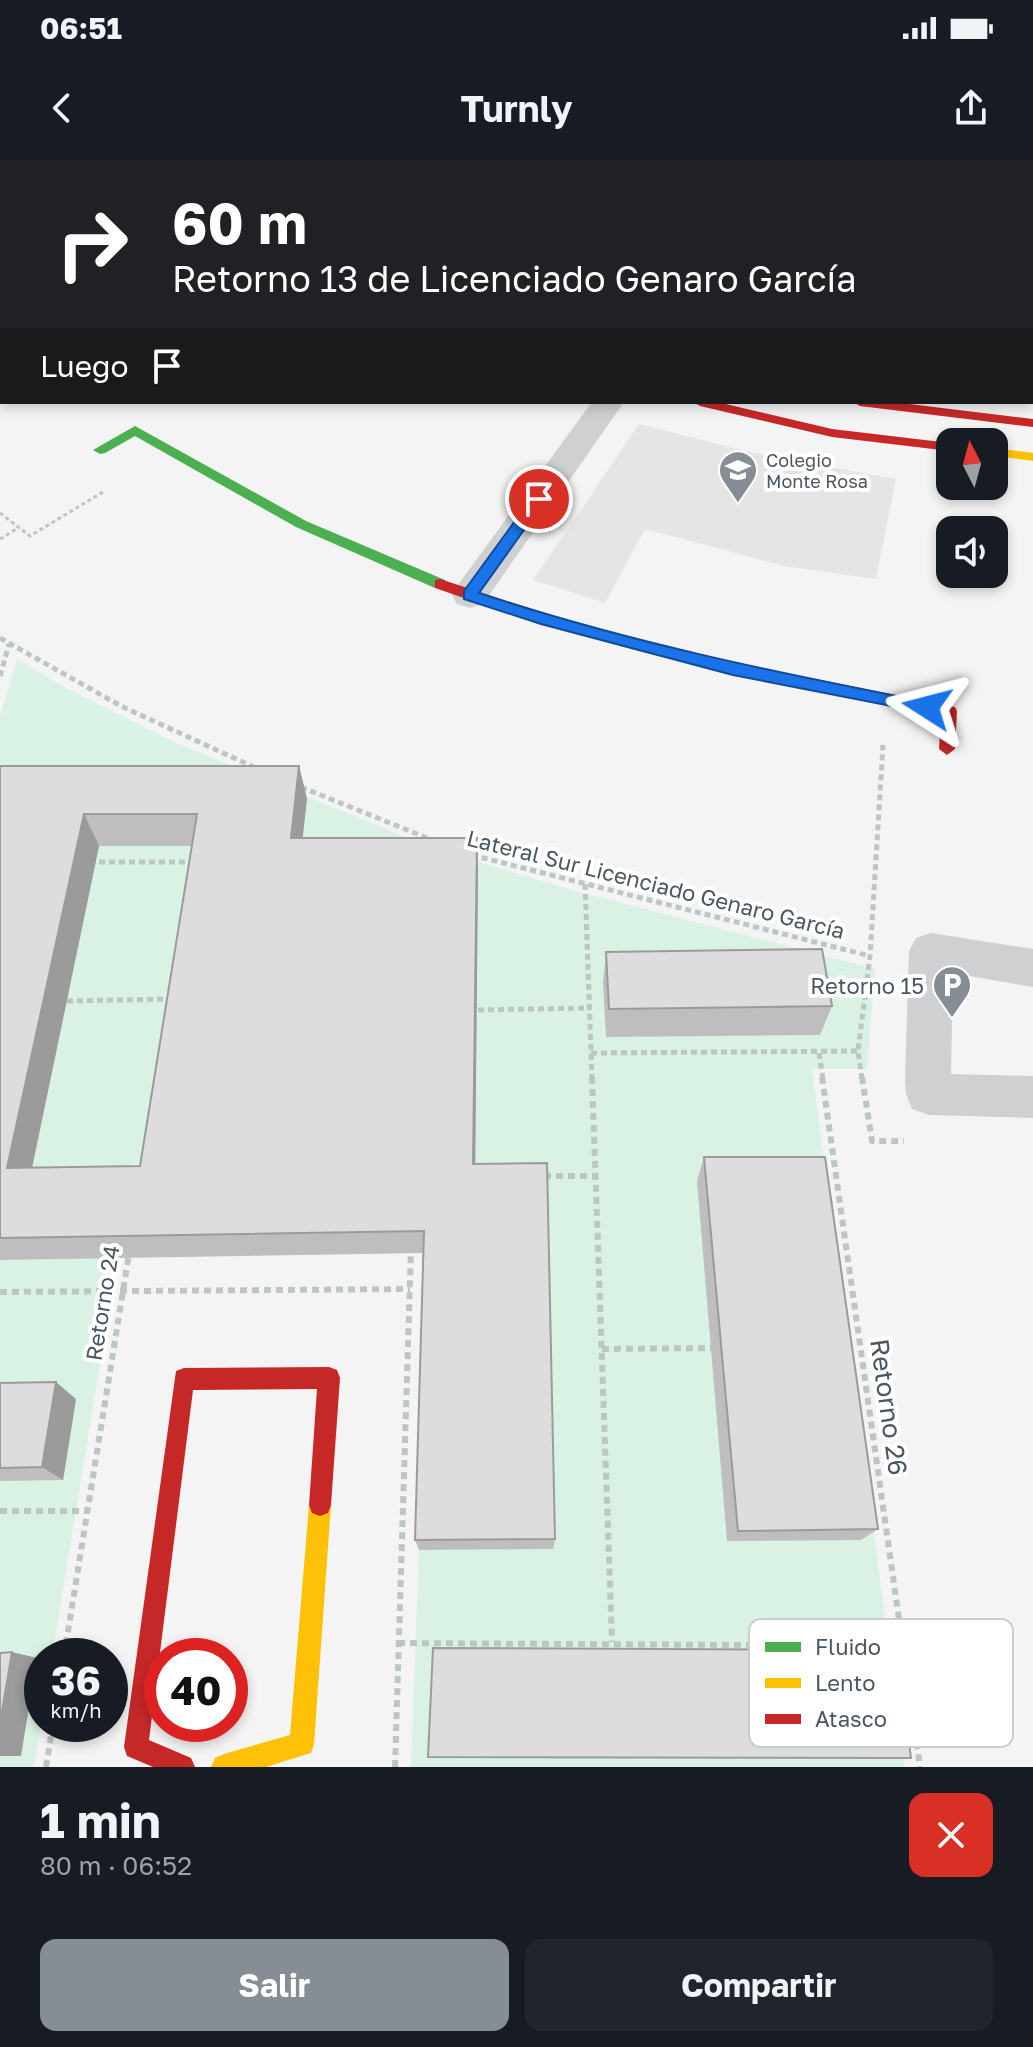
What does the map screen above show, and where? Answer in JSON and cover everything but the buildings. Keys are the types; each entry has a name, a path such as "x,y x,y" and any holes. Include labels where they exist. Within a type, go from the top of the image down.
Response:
{"street":[{"path":"470,595 607,404"},
{"path":"709,404 832,433 936,446"},
{"path":"876,404 1033,423"},
{"path":"946,413 946,428"},
{"path":"100,450 135,430 167,451 346,544 470,595 641,647 733,670 949,711 947,749"},
{"path":"1008,454 1033,457"},
{"path":"1033,968 931,951 928,1079 929,1094 1033,1097"},
{"path":"182,1767 136,1747 184,1379 329,1378 302,1744 224,1767"}],"path":[{"path":"0,513 30,536 167,451"},
{"path":"0,539 18,528"},
{"path":"0,638 121,706 265,772"},
{"path":"0,676 9,644"},
{"path":"591,1053 858,1051 870,956 885,700"},
{"name":"Lateral Sur Licenciado Genaro García","path":"289,782 440,843"},
{"name":"Lateral Sur Licenciado Genaro García","path":"465,852 490,861 870,956"},
{"path":"474,861 490,861"},
{"path":"74,862 209,862"},
{"path":"190,877 193,862"},
{"path":"585,884 612,1642"},
{"path":"167,1014 172,984"},
{"path":"67,1001 170,999"},
{"path":"478,1010 590,1008"},
{"name":"Retorno 26","path":"819,1053 899,1619"},
{"path":"535,1176 595,1176"},
{"name":"Retorno 24","path":"67,1638 131,1239"},
{"path":"395,1767 412,1239"},
{"path":"0,1292 411,1289"},
{"path":"602,1349 712,1348"},
{"path":"0,1511 87,1511"},
{"path":"398,1643 749,1644"},
{"path":"46,1767 50,1742"},
{"name":"Retorno 26","path":"917,1747 920,1767"}],"shaded area":[{"name":"Colegio Monte Rosa","path":"639,424 749,452 896,479 876,579 785,566 645,529 605,603 533,580"}],"green space":[{"path":"17,659 64,687 172,741 432,848 576,891 875,969 867,1069 812,1069 885,1619 749,1619 749,1747 902,1747 905,1767 411,1767 419,1550 553,1548 546,1164 133,1164 55,1638 24,1638 24,1742 38,1742 34,1767 0,1767 0,717"}],"traffic: fast":[{"path":"100,450 135,430 301,524 440,584"}],"traffic: slow":[{"path":"1008,454 1033,457"},
{"path":"224,1767 302,1744 320,1505"}],"traffic: jam":[{"path":"709,404 832,433 936,445"},
{"path":"876,404 1033,423"},
{"path":"440,584 564,626 691,660 949,711 947,749"},
{"path":"182,1767 136,1747 184,1379 329,1378 320,1505"}],"place":[{"name":"Colegio Monte Rosa","path":"738,504"},
{"name":"Retorno 15","path":"952,1019"}],"route":[{"path":"539,499 470,595 541,619 733,670 927,707"}]}
